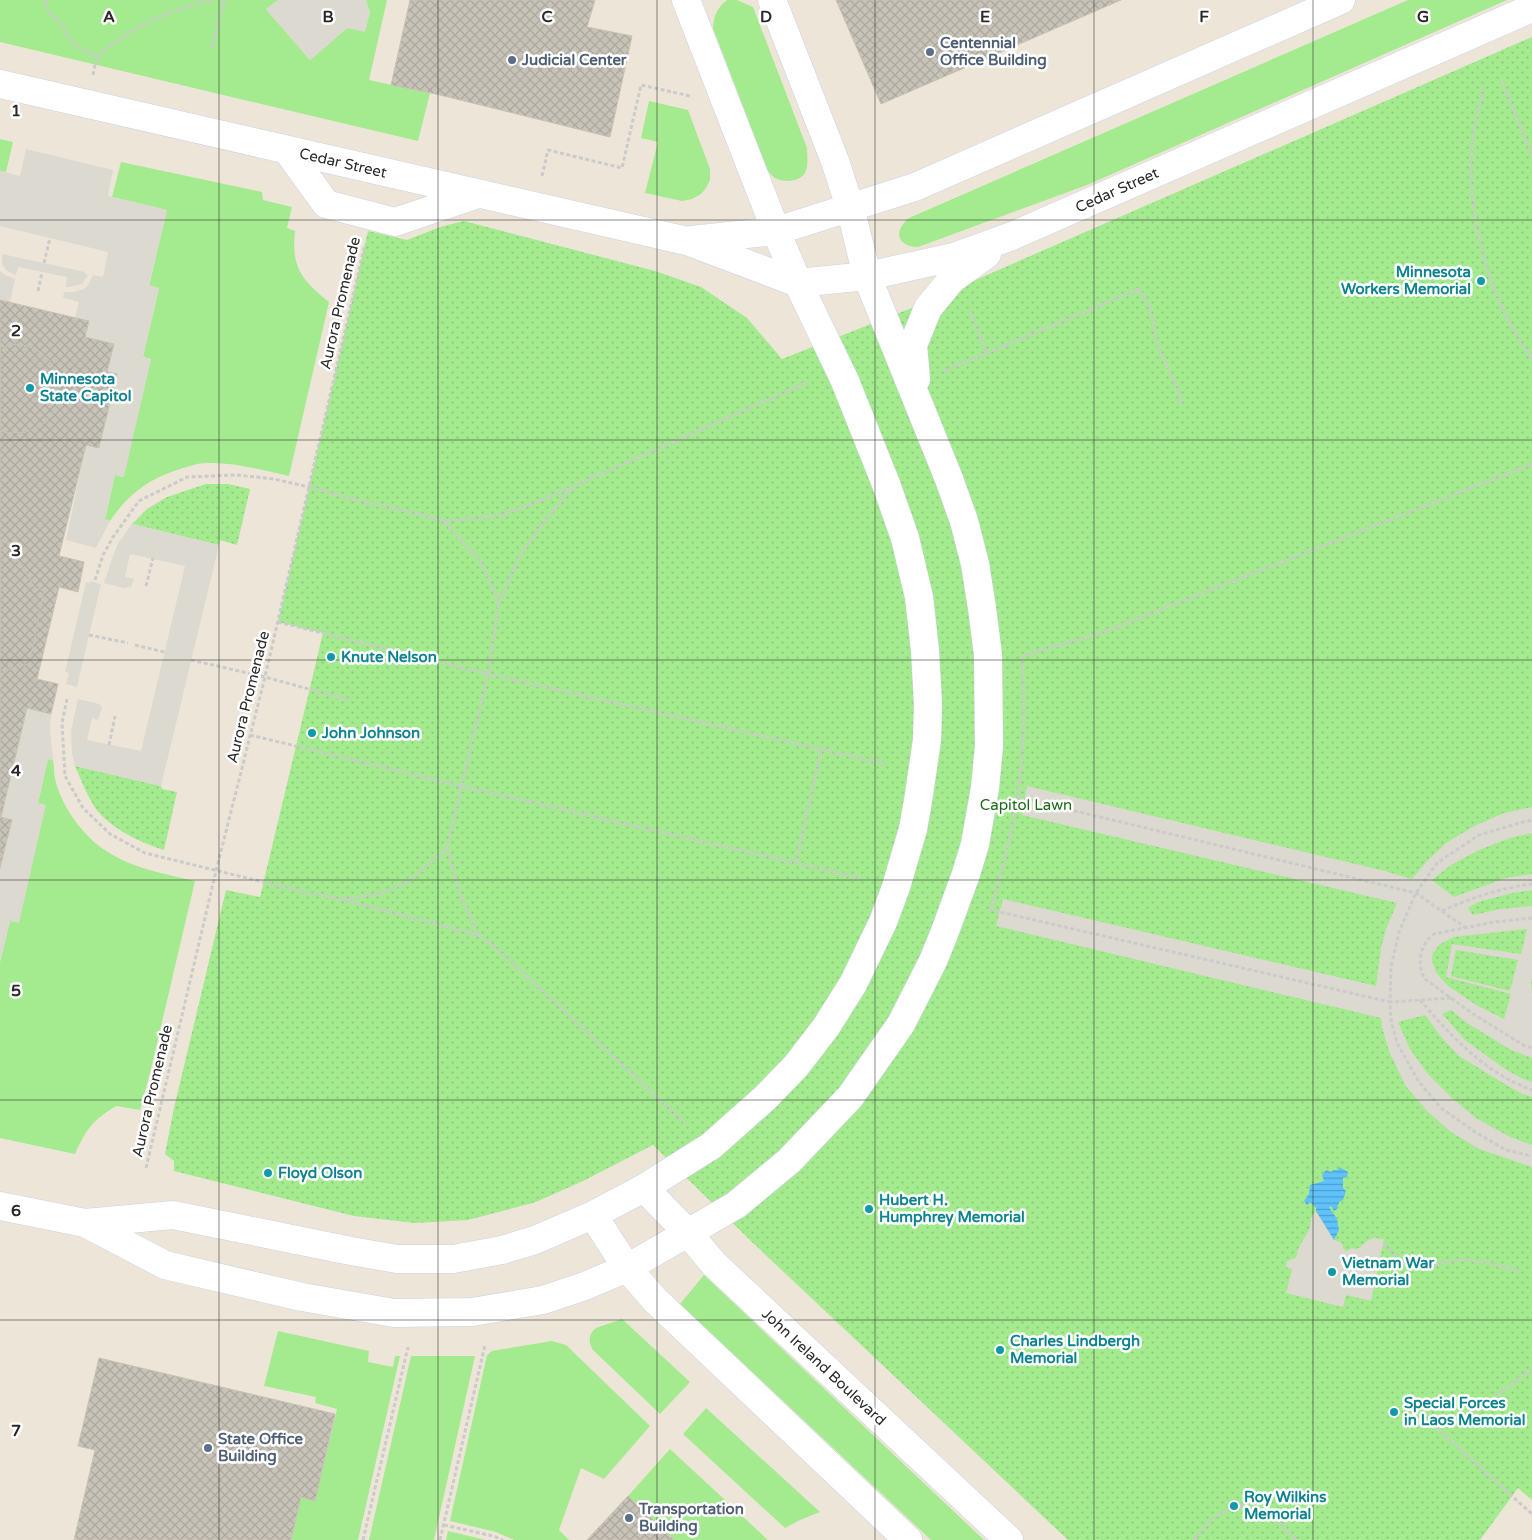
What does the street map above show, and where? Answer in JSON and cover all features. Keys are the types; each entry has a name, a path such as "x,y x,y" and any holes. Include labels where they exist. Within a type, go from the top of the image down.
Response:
{"street":[{"path":"86,1223 173,1215 351,1251 397,1258 453,1259 502,1250 535,1240 593,1215 644,1188 711,1146 765,1098 796,1066 826,1026 853,984 883,922 896,886 915,820 927,740 928,704 925,650 919,597 905,538 886,484 845,381 798,283 776,231 686,0"},
{"path":"0,1206 86,1223 165,1264 302,1296 394,1314 472,1312 543,1300 585,1286 627,1268 736,1205 789,1161 818,1132 850,1097 902,1024 921,988 954,910 975,844 985,788 989,746 988,655 975,564 964,521 949,479 867,276 850,207 835,161 772,0"},
{"name":"Cedar Street","path":"687,241 776,231 915,187 1341,0"},
{"name":"Cedar Street","path":"0,84 687,241 798,283 867,276 954,257 1012,236 1532,8"},
{"path":"287,150 326,204 395,222 478,194"},
{"path":"917,400 913,345 928,308 952,279 1012,236"},
{"name":"John Ireland Boulevard","path":"644,1188 688,1232 714,1264 1009,1540"},
{"path":"593,1215 627,1268 655,1300 908,1540"}],"path":[{"path":"45,0 46,8 61,23 73,44 97,58"},
{"path":"92,76 97,58 112,44 142,25 171,12 214,0"},
{"path":"212,48 224,0"},
{"path":"1502,81 1532,156"},
{"path":"542,176 548,150 622,168 641,85 691,96"},
{"path":"1483,88 1473,137 1471,177 1474,213 1482,250 1492,282 1505,314 1524,348 1532,358"},
{"path":"44,264 50,238"},
{"name":"Aurora Promenade","path":"146,1168 216,871 265,677 366,240"},
{"path":"38,291 42,272"},
{"path":"944,371 1139,289 1150,309 1159,350 1178,389 1181,406"},
{"path":"970,311 987,354"},
{"path":"95,580 103,555 112,537 139,500 188,476 237,474 274,479 444,521 498,516 535,503 808,382"},
{"path":"1466,928 1416,893 1017,797 1023,748 1024,698 1022,656 1101,633 1532,464"},
{"path":"478,935 460,894 446,848 488,674 500,602 522,552 545,520 574,486"},
{"path":"444,521 480,560 500,602"},
{"path":"146,586 153,558"},
{"path":"278,622 488,674 821,751 886,764"},
{"path":"89,635 128,644"},
{"path":"134,645 164,652"},
{"path":"191,660 265,677 349,700"},
{"path":"67,699 62,723 66,776 83,808 110,834 145,853 304,892 341,899 478,935 495,947 685,1122"},
{"path":"109,745 116,716"},
{"path":"250,736 861,878"},
{"path":"796,862 821,751"},
{"path":"1532,820 1480,835 1438,863 1416,893 1399,932 1391,967 1390,1002 1397,1043 1419,1082 1441,1108 1475,1132 1506,1150 1532,1156"},
{"path":"341,899 380,894 409,881 446,848"},
{"path":"1442,911 1461,902 1532,884"},
{"path":"991,910 1390,1002 1451,998"},
{"path":"1532,918 1494,922 1434,934 1424,944 1421,954 1421,972 1425,979 1473,1014 1532,1048"},
{"path":"1420,1000 1454,1038 1476,1057 1496,1072 1532,1090"},
{"path":"1383,1246 1409,1266 1422,1267 1465,1260 1520,1271"},
{"path":"440,1540 485,1345"},
{"path":"363,1540 408,1347"},
{"path":"1532,1368 1472,1413 1444,1425 1432,1424 1532,1514"},
{"path":"1194,1540 1218,1515 1238,1505 1248,1504 1267,1513 1296,1540"},
{"path":"444,1525 503,1540"}],"green space":[{"path":"0,0 278,0 266,9 310,60 347,28 359,30 370,13 366,0 387,0 369,80 430,93 418,141 0,42"},
{"path":"727,0 737,0 753,7 807,148 805,173 795,180 779,180 767,169 713,28 717,12"},
{"path":"1408,0 1507,0 1087,185 918,247 905,244 900,237 901,228 909,218"},
{"name":"Capitol Lawn","path":"1532,37 1532,1500 1518,1488 1480,1540 1068,1540 753,1243 653,1145 583,1181 536,1202 468,1220 415,1223 354,1216 174,1171 174,1161 165,1154 174,1108 226,890 260,897 323,633 278,622 368,231 407,240 440,227 464,221 655,271 701,287 747,318 782,359 909,309"},
{"path":"649,101 688,110 710,169 710,180 706,188 701,194 692,199 682,201 645,193 658,142 641,138"},
{"path":"0,139 13,142 6,172 0,171"},
{"path":"121,162 262,192 263,200 292,207 287,228 295,231 295,255 300,272 305,280 329,302 289,476 227,464 206,463 194,465 171,472 141,488 125,502 110,521 105,519 115,475 123,477 151,359 143,357 159,288 149,286 167,210 112,197"},
{"path":"206,484 228,484 250,489 237,545 220,540 219,545 132,524 147,509 167,497"},
{"path":"48,759 53,760 55,779 62,800 82,830 99,846 128,863 195,881 140,1110 116,1106 108,1111 91,1126 75,1154 0,1138 0,962 10,921 18,922 45,805 38,803"},
{"path":"75,766 161,786 162,789 177,792 164,850 126,834 101,815 89,798"},
{"path":"704,1275 984,1540 931,1540 680,1304"},
{"path":"622,1319 690,1382 660,1414 591,1347 590,1338 593,1330"},
{"path":"278,1331 369,1351 368,1362 393,1367 395,1356 400,1356 358,1540 291,1540 301,1497 315,1500 337,1409 315,1403 316,1397 264,1386"},
{"path":"552,1341 566,1345 650,1426 604,1479 581,1468 559,1530 569,1540 514,1540 496,1532 450,1521 487,1355 492,1351"},
{"path":"411,1356 475,1356 434,1540 369,1540"},
{"path":"706,1408 820,1512 785,1528 683,1434"},
{"path":"670,1449 768,1540 674,1540 628,1496"},
{"path":"448,1531 486,1540 446,1540"}],"shaded area":[{"path":"278,0 366,0 370,13 365,32 347,28 310,60 266,9"},
{"path":"26,149 113,170 108,196 167,210 149,285 159,288 143,357 151,359 124,477 115,475 105,519 110,521 96,548 66,540 86,445 100,448 116,375 107,372 114,344 85,337 89,321 75,318 79,302 63,298 64,292 84,289 93,275 103,277 108,252 0,226 0,171 20,176"},
{"path":"2,254 85,272 88,275 82,284 66,287 67,277 18,267 16,275 6,270 2,264"},
{"path":"0,271 15,279 10,303 0,300"},
{"path":"132,524 219,545 161,786 75,766 72,753 71,731 78,699 99,704 102,707 98,720 92,718 87,740 141,751 185,566 130,554 125,577 134,579 131,587 124,588 104,583 119,542"},
{"path":"90,581 101,584 77,687 66,684 69,673 65,672 86,582 90,583"},
{"path":"27,708 51,714 50,729 53,760 48,759 38,803 46,805 19,923 10,921 0,962 0,868 11,820 1,817"},
{"path":"1027,786 1412,879 1446,843 1474,826 1504,813 1532,807 1532,833 1510,838 1479,850 1451,865 1432,880 1454,897 1505,878 1532,874 1532,890 1478,902 1468,908 1473,915 1500,909 1532,906 1532,1058 1511,1050 1467,1023 1451,1010 1442,1014 1465,1040 1505,1069 1532,1082 1532,1097 1522,1094 1459,1056 1441,1037 1425,1015 1398,1022 1410,1049 1428,1074 1452,1098 1476,1118 1510,1137 1532,1145 1532,1167 1479,1149 1451,1132 1428,1112 1405,1085 1389,1051 1381,1018 996,926 1003,899 1376,986 1381,948 1386,929 1397,903 1022,815","holes":["1527,929 1521,954 1452,944 1446,977 1511,994 1504,1019 1476,1005 1447,985 1436,972 1432,960 1433,953 1440,944 1454,937","1456,950 1518,960 1510,991 1451,976"]},
{"path":"1316,1211 1334,1240 1342,1243 1346,1251 1352,1248 1359,1248 1368,1240 1374,1238 1384,1239 1371,1301 1346,1295 1343,1307 1286,1293 1292,1269 1286,1267 1287,1261 1296,1258 1298,1249 1310,1228 1311,1218"}],"water":[{"path":"1339,1167 1348,1172 1347,1177 1343,1178 1343,1188 1346,1191 1343,1200 1339,1202 1337,1209 1334,1211 1331,1206 1329,1207 1337,1219 1339,1230 1334,1240 1316,1208 1310,1202 1307,1205 1304,1201 1309,1194 1310,1185 1324,1181 1322,1175 1326,1170 1331,1172 1338,1170"}],"building":[{"name":"Judicial Center","path":"410,0 595,0 587,27 632,36 610,137 436,94 391,85"},
{"name":"Centennial Office Building","path":"836,0 1121,0 881,104"},
{"name":"Minnesota State Capitol","path":"0,300 89,321 85,337 114,344 107,372 117,374 99,448 86,445 59,556 84,562 78,592 59,587 37,679 58,684 51,714 27,708 1,817 12,820 0,868"},
{"name":"Minnesota State Capitol","path":"19,344 41,352 50,361 59,379 59,398 54,412 42,425 26,432 8,433 0,431 0,347"},
{"path":"0,541 20,546 17,558 35,588 44,590 29,665 18,665 0,675"},
{"name":"State Office Building","path":"99,1358 335,1414 315,1501 301,1497 291,1540 74,1540 95,1450 78,1446"},
{"name":"Transportation Building","path":"628,1496 674,1540 587,1540"}],"place":[{"name":"Centennial Office Building","path":"930,52"},
{"name":"Judicial Center","path":"512,60"},
{"name":"Minnesota Workers Memorial","path":"1481,281"},
{"name":"Minnesota State Capitol","path":"30,388"},
{"name":"Knute Nelson","path":"331,657"},
{"name":"John Johnson","path":"312,733"},
{"name":"Floyd Olson","path":"268,1173"},
{"name":"Hubert H. Humphrey Memorial","path":"869,1209"},
{"name":"Vietnam War Memorial","path":"1332,1272"},
{"name":"Charles Lindbergh Memorial","path":"1000,1350"},
{"name":"Special Forces in Laos Memorial","path":"1394,1412"},
{"name":"State Office Building","path":"208,1448"},
{"name":"Roy Wilkins Memorial","path":"1234,1506"},
{"name":"Transportation Building","path":"629,1518"}]}
